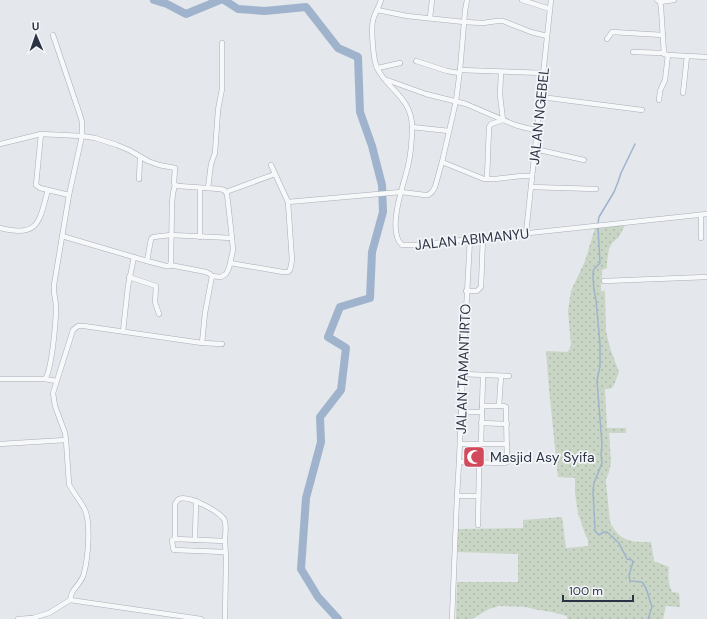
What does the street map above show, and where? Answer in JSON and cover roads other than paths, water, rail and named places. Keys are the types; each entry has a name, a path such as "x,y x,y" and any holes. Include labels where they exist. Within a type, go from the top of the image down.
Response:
{"street":[{"name":"JALAN ABIMANYU","path":"381,0 373,20 374,53 378,68 405,103 412,127 409,161 397,204 396,227 398,240 402,245 416,245 707,214"},
{"path":"430,18 432,0"},
{"path":"288,202 401,192 425,195 432,192 435,187 442,162 456,101 467,0"},
{"path":"522,0 550,9"},
{"name":"JALAN NGEBEL","path":"526,233 552,0"},
{"path":"663,53 661,7 659,1 674,0"},
{"path":"377,10 407,16 464,22 483,23 503,21 531,32 547,36"},
{"path":"607,40 612,32 663,35"},
{"path":"45,379 49,367 53,342 56,306 54,285 69,195 82,136 82,119 53,35"},
{"path":"208,188 211,164 215,152 218,110 222,89 222,43"},
{"path":"633,52 707,57"},
{"path":"659,100 660,91 665,80 668,55"},
{"path":"683,93 687,56"},
{"path":"416,61 447,71 544,73"},
{"path":"378,68 400,63"},
{"path":"501,72 500,95 503,120"},
{"path":"385,79 426,94 471,106 522,127 537,130"},
{"path":"541,97 642,110"},
{"path":"487,179 489,127 491,124 503,120"},
{"path":"412,127 448,131"},
{"path":"41,134 35,184 38,187 69,195"},
{"path":"0,144 41,134 82,136 95,138 123,147 140,158 153,163 175,168 170,265"},
{"path":"536,148 584,160"},
{"path":"139,179 140,158"},
{"path":"442,162 482,179 532,176"},
{"path":"230,263 283,272 288,272 290,270 292,260 288,202 271,165"},
{"path":"226,192 275,174"},
{"path":"62,236 147,262 208,273 212,276 219,277 225,275 228,272 232,250 228,198 226,192 223,189 180,187 175,185"},
{"path":"531,187 596,189"},
{"path":"200,188 200,237"},
{"path":"0,228 22,231 31,229 35,226 40,219 48,190"},
{"path":"701,215 701,238"},
{"path":"701,230 707,229"},
{"path":"147,262 152,238 171,235 232,238"},
{"path":"466,291 477,291 480,287 483,237"},
{"name":"JALAN TAMANTIRTO","path":"452,619 466,291 470,239"},
{"path":"123,332 129,277 134,257"},
{"path":"202,343 205,313 212,276"},
{"path":"129,277 156,286 155,302 159,314"},
{"path":"604,281 707,277"},
{"path":"18,619 33,618 49,613 70,600 73,591 84,573 89,526 85,510 69,484 66,440 53,393 70,336 74,328 84,326 202,343 222,344"},
{"path":"463,374 509,376"},
{"path":"481,444 483,375"},
{"path":"499,406 501,376"},
{"path":"0,379 45,379 56,381"},
{"path":"459,462 506,463 508,459 506,407 482,406"},
{"path":"462,412 482,412"},
{"path":"481,423 507,424"},
{"path":"0,444 66,440"},
{"path":"460,444 507,444"},
{"path":"478,525 479,469"},
{"path":"457,496 478,496"},
{"path":"225,552 173,549 172,541 175,539 176,501 181,498 202,503 223,518 226,525 225,619"},
{"path":"195,540 196,501"},
{"path":"175,539 225,540"},
{"path":"70,600 201,619"}],"waterway":[{"path":"154,0 167,4 186,14 220,0"},
{"path":"224,0 238,9 265,11 306,7 338,48 358,57 360,112 372,146 382,185 383,212 372,252 370,298 340,307 328,337 346,348 341,390 320,417 321,442 306,498 301,569 318,597 338,619"},
{"path":"598,223 599,217 614,192 621,173 635,144"},
{"path":"598,227 600,263 594,269 593,278 600,344 600,366 597,381 602,463 594,483 593,491 595,531 599,535 607,532 619,543 627,559 632,560 633,562 629,575 630,581 642,582 646,588 652,607 648,619"}],"place":[{"name":"Masjid Asy Syifa","path":"474,457"}]}
